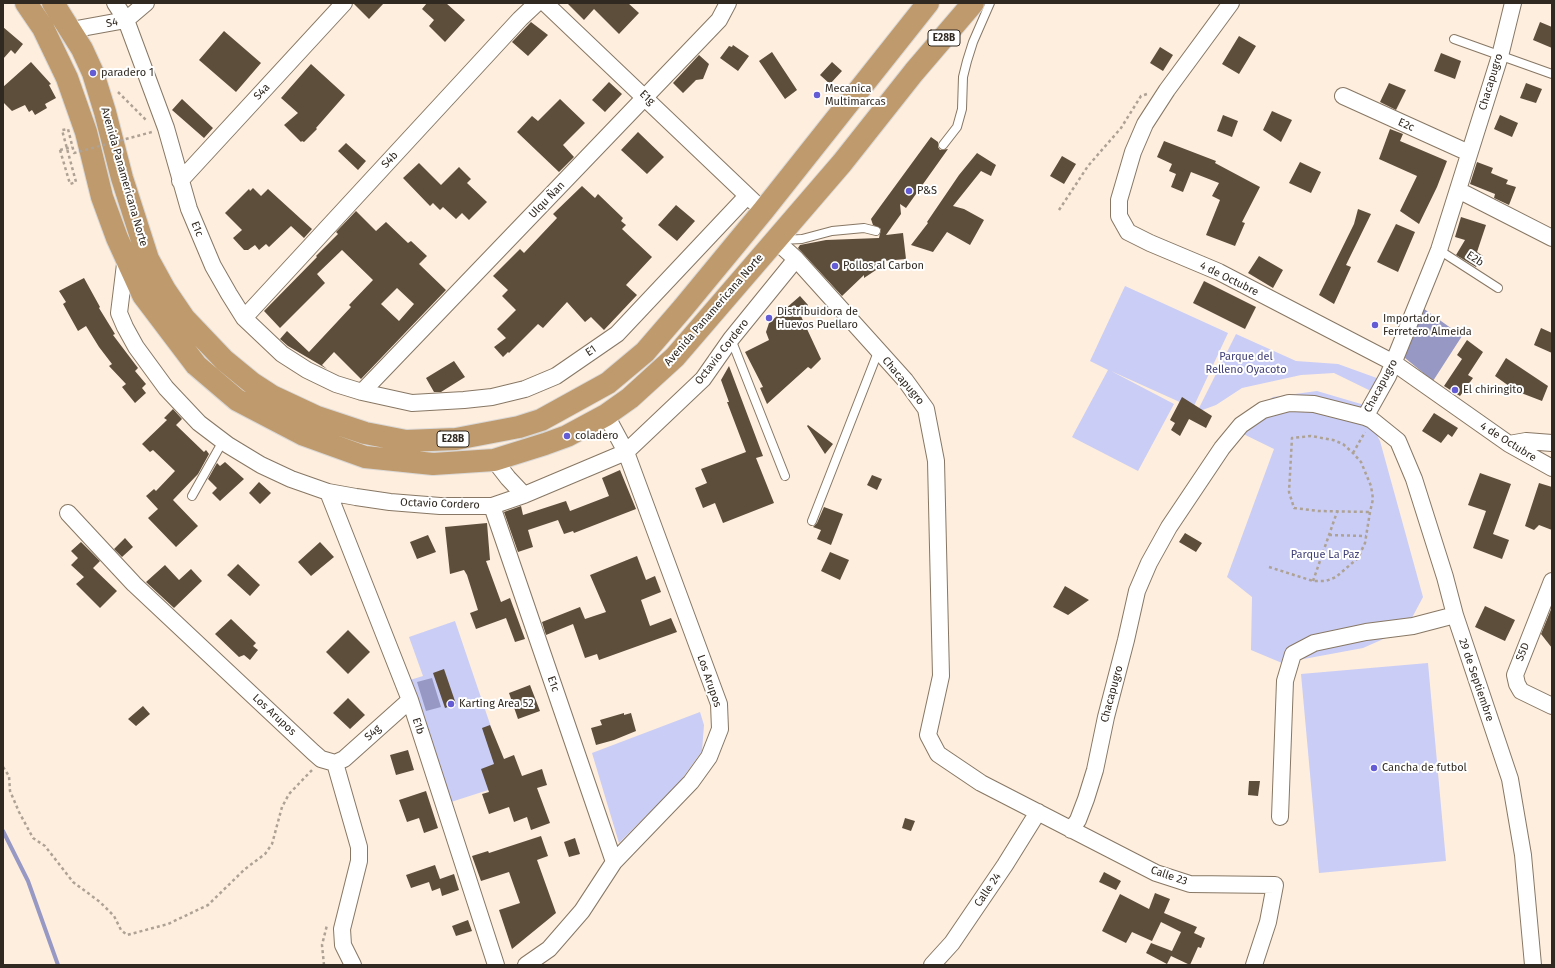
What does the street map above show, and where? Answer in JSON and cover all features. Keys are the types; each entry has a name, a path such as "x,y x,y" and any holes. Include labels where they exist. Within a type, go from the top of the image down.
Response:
{"highway":[{"name":"Avenida Panamericana Norte","path":"26,3 43,28 67,78 86,132 102,196 116,238 126,256 143,295 196,365 237,400 304,435 365,458 433,464 494,460 567,436 606,415 630,398 675,357 842,163 914,72 973,3"},
{"name":"Avenida Panamericana Norte","path":"52,3 72,30 82,49 99,90 122,178 148,259 165,290 184,318 224,360 252,383 272,396 317,417 365,433 406,441 456,439 519,427 541,420 608,383 645,352 763,211 928,3"}],"street":[{"name":"E1c","path":"114,3 126,20 166,128 180,182 189,209 210,260 244,318 263,337 288,358 307,370 336,384 362,392"},
{"name":"S4","path":"72,30 126,20 146,3"},
{"name":"S4a","path":"180,182 344,3"},
{"name":"S4b","path":"244,318 520,19 537,3"},
{"name":"E1g","path":"546,3 646,97 747,196"},
{"name":"Ulqu Ñan","path":"362,392 719,20 728,3"},
{"name":"4 de Octubre","path":"1231,3 1145,124 1133,152 1119,200 1119,216 1128,232 1150,243 1219,272 1394,363 1509,444 1552,468"},
{"name":"Chacapugro","path":"775,240 796,259 878,352 905,380 926,409 936,461 941,676 928,735 938,754 956,767 981,783 1071,830 1083,806 1095,770 1137,591 1149,563 1169,527 1222,448 1241,425 1263,410 1289,403 1314,404 1369,418 1394,363 1439,250 1500,56 1513,3"},
{"name":"E2c","path":"1343,96 1469,153"},
{"path":"1458,190 1552,238"},
{"path":"747,196 763,211"},
{"name":"E1","path":"362,392 412,403 492,398 525,389 556,376 617,334 747,196"},
{"name":"Octavio Cordero","path":"126,256 119,313 124,327 136,347 166,388 199,423 223,441 261,465 291,479 328,492 390,502 440,506 492,506 524,495 626,452 703,379 731,339 796,259"},
{"name":"Los Arupos","path":"526,965 549,949 582,910 614,862 691,782 709,757 720,729 719,704 626,452 606,415"},
{"name":"29 de Septiembre","path":"1369,418 1398,441 1414,479 1445,577 1454,615 1510,779 1523,855 1533,965"},
{"path":"1509,444 1526,441 1552,444"},
{"path":"494,460 524,495"},
{"name":"E1b","path":"328,492 410,700 496,965"},
{"name":"E1c","path":"492,506 614,862"},
{"name":"Los Arupos","path":"68,513 134,584 313,752 321,759 335,763"},
{"name":"S5D","path":"1552,581 1515,675 1517,684 1521,691 1552,706"},
{"path":"1280,817 1285,681 1293,654 1314,643 1366,632 1413,626 1454,615"},
{"name":"S4g","path":"335,763 344,759 410,700"},
{"path":"335,763 360,847 360,861 342,930 343,945 353,965"},
{"name":"Calle 24","path":"932,965 952,943 1005,865 1038,812"},
{"name":"Calle 23","path":"1071,830 1156,873 1190,884 1275,885 1268,922 1254,965"}],"lane":[{"path":"943,145 957,127 962,109 963,77 967,61 990,3"},
{"path":"1454,39 1552,74"},
{"path":"775,240 802,239 832,231 864,228 876,230"},
{"name":"E2b","path":"1439,250 1498,288"},
{"path":"731,339 785,476"},
{"path":"812,521 878,352"},
{"path":"192,496 223,441"}],"path":[{"path":"99,90 116,90 152,126"},
{"path":"1059,210 1088,166 1121,128 1141,96 1147,94 1159,103"},
{"path":"60,150 70,184 76,182 62,130 68,128 74,153 152,132"},
{"path":"1352,453 1369,418"},
{"path":"1269,567 1313,581 1326,581 1336,577 1348,569 1358,558 1366,536 1370,512 1372,499 1371,486 1361,462 1343,444 1333,440 1311,436 1292,438 1289,492 1294,508 1337,512 1370,512"},
{"path":"1313,581 1337,512"},
{"path":"1329,535 1366,536"},
{"path":"3,767 9,776 10,791 33,838 45,846 73,882 100,902 114,916 121,930 127,935 168,924 208,905 245,869 265,854 272,844 282,806 289,794 312,770 313,752"},
{"path":"324,965 322,945 328,919"}],"green space":[{"path":"1125,286 1228,333 1193,408 1111,371 1174,404 1138,471 1072,437 1108,370 1090,361"},
{"name":"Parque del Relleno Oyacoto","path":"1236,334 1296,361 1338,364 1385,381 1377,394 1334,373 1301,375 1242,388 1216,405 1197,412"},
{"name":"Parque La Paz","path":"1317,391 1361,404 1380,441 1423,597 1406,629 1363,648 1282,663 1251,650 1252,597 1227,577 1274,449 1231,428 1273,397"},
{"name":"Karting Area 52","path":"455,621 510,783 451,802 410,680 423,676 409,637"},
{"name":"Cancha de futbol","path":"1428,663 1446,861 1319,873 1301,674"},
{"path":"700,712 704,725 702,751 679,783 619,843 592,753"}],"shaded area":[{"path":"1420,306 1462,336 1433,381 1405,358 1403,348"},
{"path":"432,678 441,707 426,711 417,682"}],"building":[{"path":"353,3 384,3 369,19"},
{"path":"427,3 446,3 465,20 445,42 429,26 434,20 422,9"},
{"path":"567,3 628,3 639,13 619,34 594,9 584,20"},
{"path":"531,22 548,35 528,56 512,42"},
{"path":"1540,22 1552,27 1552,48 1533,40"},
{"path":"3,27 23,44 15,54 11,50 3,59"},
{"path":"224,31 261,63 236,92 199,60"},
{"path":"1239,36 1256,46 1239,74 1222,64"},
{"path":"733,45 749,56 738,71 720,58 729,46 732,47"},
{"path":"1160,47 1173,55 1163,71 1150,63"},
{"path":"772,52 797,90 785,99 759,61"},
{"path":"1441,53 1461,61 1455,79 1434,71"},
{"path":"699,55 709,64 703,79 696,80 683,93 673,83"},
{"path":"31,62 51,84 49,85 56,98 45,104 47,108 35,115 32,110 29,112 25,105 12,111 3,102 3,87"},
{"path":"832,62 842,71 830,84 820,75"},
{"path":"311,64 345,95 316,128 317,129 304,142 301,142 284,125 298,113 281,98"},
{"path":"609,82 622,94 605,112 592,100"},
{"path":"1389,83 1406,90 1396,110 1380,102"},
{"path":"1526,83 1542,89 1536,103 1520,98"},
{"path":"182,99 213,128 204,138 172,110"},
{"path":"560,99 585,123 563,145 574,157 559,172 517,132 532,116 538,121"},
{"path":"1272,111 1292,120 1281,142 1263,130"},
{"path":"1223,115 1238,121 1232,137 1217,131"},
{"path":"1500,115 1518,123 1512,137 1494,129"},
{"path":"1390,129 1403,134 1400,141 1447,161 1437,187 1419,224 1400,211 1417,176 1379,159"},
{"path":"638,132 664,157 647,174 621,150"},
{"path":"931,137 938,142 938,147 940,150 948,149 906,208 900,204 901,214 886,235 903,233 906,259 884,261 879,268 864,278 864,275 842,296 798,248 800,245 826,240 879,238 881,229 873,225 871,219"},
{"path":"1164,141 1216,161 1215,163 1260,187 1242,222 1245,223 1235,246 1206,235 1220,200 1212,196 1219,183 1191,172 1183,192 1171,187 1176,174 1169,171 1172,164 1157,157"},
{"path":"346,143 366,161 358,170 338,151"},
{"path":"977,153 996,165 991,176 981,171 953,206 964,209 984,220 970,245 947,232 933,252 911,245 928,223 927,222 959,175"},
{"path":"1062,156 1076,164 1064,184 1050,176"},
{"path":"1300,162 1321,172 1311,193 1289,183"},
{"path":"1477,162 1493,168 1491,173 1508,180 1506,184 1516,187 1509,205 1494,198 1495,194 1470,184"},
{"path":"419,163 441,185 459,167 471,179 467,183 487,202 469,220 462,213 456,219 443,207 440,210 433,203 430,206 403,178"},
{"path":"582,186 595,198 598,194 623,218 621,221 626,225 622,229 652,257 626,285 637,295 604,330 591,317 585,322 567,302 543,328 538,324 509,353 508,352 503,357 494,347 506,338 497,329 516,310 502,296 508,290 493,276 520,249 524,253 557,218 553,214"},
{"path":"253,188 261,196 268,189 312,229 304,238 291,226 269,247 266,244 259,250 255,245 248,250 244,250 233,238 242,230 225,213 249,189 250,191"},
{"path":"676,205 695,221 677,241 658,225"},
{"path":"1358,209 1371,214 1346,265 1351,267 1334,304 1319,295 1354,224"},
{"path":"356,211 376,231 386,222 408,243 411,241 427,256 419,264 446,290 361,379 334,352 322,365 327,369 288,346 280,339 287,331 309,352 351,307 349,305 373,280 342,250 317,274 325,283 280,328 264,311 338,234 336,232","holes":["397,288 414,304 399,321 381,304"]},
{"path":"1461,217 1486,225 1477,252 1483,256 1476,267 1456,255 1465,240 1455,237"},
{"path":"1396,224 1415,232 1398,272 1377,262"},
{"path":"1259,256 1283,270 1273,288 1248,273"},
{"path":"84,278 100,307 99,308 115,334 113,335 138,368 135,371 146,384 142,388 146,393 135,403 122,387 126,384 109,366 112,364 86,326 78,331 63,304 66,302 59,291"},
{"path":"1204,281 1256,307 1245,329 1193,303"},
{"path":"800,296 808,305 800,314 821,359 811,369 808,367 767,404 760,388 763,387 745,352 769,340 766,332 769,323"},
{"path":"1541,328 1552,333 1552,353 1534,345"},
{"path":"1467,340 1483,352 1468,375 1473,378 1460,396 1444,386 1462,359 1457,355"},
{"path":"1506,358 1548,386 1542,401 1516,391 1495,376"},
{"path":"454,361 465,377 441,392 434,392 426,378"},
{"path":"729,366 763,456 756,458 774,503 723,523 715,503 703,508 695,488 707,483 701,469 746,452 727,402 729,402 721,380"},
{"path":"1182,397 1212,416 1206,428 1189,419 1180,436 1171,430 1175,423 1170,420"},
{"path":"173,409 182,419 176,425 204,452 206,450 209,454 198,474 173,500 198,526 176,547 148,518 158,509 146,496 154,489 156,491 175,471 153,450 150,452 142,444 167,420 164,418"},
{"path":"1434,413 1458,428 1452,437 1448,434 1441,443 1422,431"},
{"path":"808,425 833,444 825,454 807,426"},
{"path":"225,462 244,479 220,501 212,493 217,488 208,479 217,463 220,466"},
{"path":"620,470 636,509 574,533 573,531 564,534 558,520 528,530 533,547 518,552 504,512 521,506 523,515 566,501 570,511 609,496 602,478"},
{"path":"1480,473 1511,484 1493,534 1509,540 1502,559 1473,548 1486,511 1468,505"},
{"path":"872,475 882,479 877,490 867,485"},
{"path":"259,482 271,493 260,504 249,493"},
{"path":"1539,483 1552,487 1552,530 1539,525 1534,530 1525,526"},
{"path":"824,507 843,514 831,545 817,539 821,530 813,527 817,523"},
{"path":"487,523 490,560 486,561 501,602 510,598 525,639 515,642 506,618 476,629 470,613 478,610 467,575 464,570 450,574 445,527"},
{"path":"1185,533 1202,543 1196,552 1179,542"},
{"path":"428,535 436,552 417,559 410,542"},
{"path":"125,538 133,547 122,557 114,549"},
{"path":"81,542 100,561 93,568 117,591 100,608 76,584 84,577 71,565 78,558 71,551"},
{"path":"320,542 334,557 311,576 298,562"},
{"path":"830,552 849,560 840,580 821,571"},
{"path":"637,556 646,580 655,576 661,592 641,600 650,626 671,618 677,632 599,660 597,654 585,658 573,624 546,635 542,622 580,607 585,619 606,612 590,575"},
{"path":"238,564 260,585 250,596 227,575"},
{"path":"165,565 179,580 191,569 202,581 174,608 146,582"},
{"path":"1065,586 1089,600 1068,615 1053,607"},
{"path":"1485,606 1515,620 1505,641 1475,627"},
{"path":"1552,607 1552,648 1541,634"},
{"path":"231,619 256,643 253,646 258,650 250,660 244,655 239,657 215,634"},
{"path":"348,630 370,652 348,674 326,652"},
{"path":"444,669 456,704 445,708 433,673"},
{"path":"530,685 540,711 518,719 509,693"},
{"path":"348,698 365,715 350,729 333,713"},
{"path":"143,706 150,714 136,726 128,719"},
{"path":"624,713 624,715 631,713 636,731 614,740 596,745 591,728 602,725 600,720"},
{"path":"490,725 504,759 514,755 522,776 542,769 547,785 537,788 550,823 531,830 527,817 514,822 509,807 489,814 482,794 489,792 481,769 494,764 482,728"},
{"path":"408,750 414,770 396,775 390,755"},
{"path":"1249,781 1260,781 1258,796 1248,795"},
{"path":"426,791 438,828 424,833 419,818 407,822 399,800"},
{"path":"905,818 915,821 911,831 902,828"},
{"path":"541,836 548,856 537,860 556,913 512,949 499,910 520,903 509,872 481,881 472,856 488,851 489,853"},
{"path":"575,838 580,854 569,857 564,842"},
{"path":"435,865 440,879 454,874 459,890 442,896 440,888 432,891 429,882 411,888 406,875"},
{"path":"1104,872 1121,881 1116,890 1099,882"},
{"path":"1155,893 1170,899 1164,913 1197,927 1194,933 1205,938 1201,948 1198,947 1190,965 1171,956 1167,964 1146,953 1151,943 1172,951 1181,932 1161,922 1152,941 1132,932 1126,943 1102,931 1120,894 1149,909"},
{"path":"468,920 472,931 456,936 452,926"}],"waterway":[{"path":"3,831 28,881 58,965"}],"place":[{"name":"paradero 1","path":"93,73"},
{"name":"Mecanica Multimarcas","path":"817,95"},
{"name":"P&S","path":"909,191"},
{"name":"Pollos al Carbon","path":"835,266"},
{"name":"Distribuidora de Huevos Puellaro","path":"769,318"},
{"name":"Importador Ferretero Almeida","path":"1375,325"},
{"name":"El chiringito","path":"1455,390"},
{"name":"coladero","path":"567,436"},
{"name":"Karting Area 52","path":"451,704"},
{"name":"Cancha de futbol","path":"1374,768"}]}
